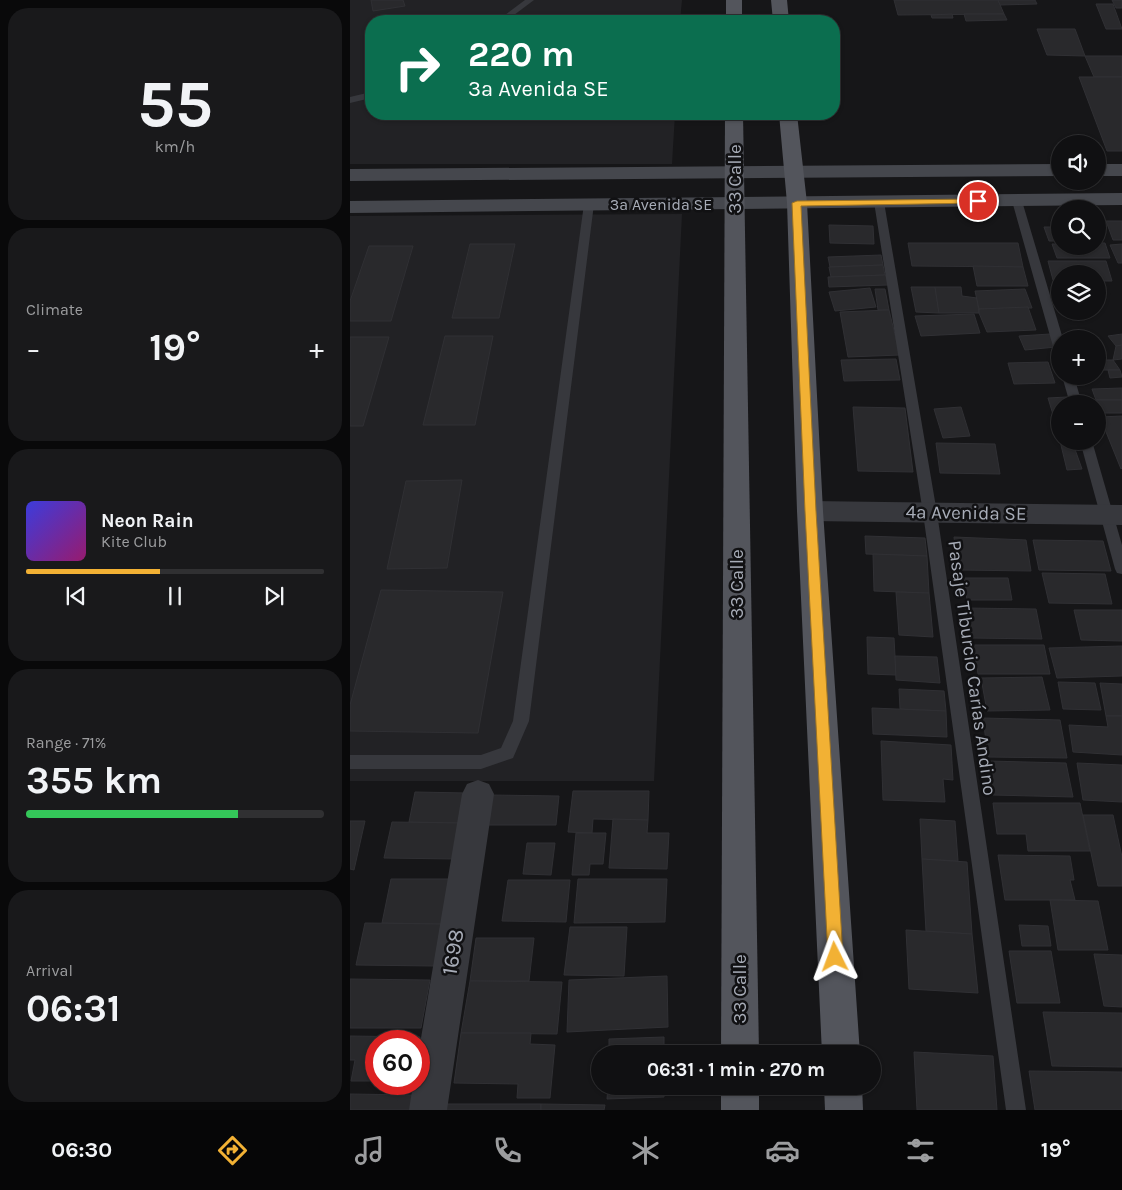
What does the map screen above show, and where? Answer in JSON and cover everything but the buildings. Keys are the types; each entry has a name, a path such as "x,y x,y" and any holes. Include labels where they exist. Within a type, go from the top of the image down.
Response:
{"main road":[{"path":"734,0 734,15"},
{"path":"779,0 780,15"},
{"name":"33 Calle","path":"734,120 740,1045"},
{"path":"789,120 797,203 810,511 840,1045"},
{"path":"740,1095 740,1110"},
{"path":"843,1095 844,1110"}],"street":[{"name":"3a Avenida SE","path":"350,175 735,174 1051,170"},
{"path":"1106,170 1122,170"},
{"name":"3a Avenida SE","path":"350,207 1122,200"},
{"name":"4a Avenida SE","path":"810,511 1115,515"},
{"name":"1698","path":"428,1110 478,794"}],"lane":[{"path":"509,15 530,0"},
{"path":"350,100 365,96"},
{"path":"1017,201 1054,330"},
{"name":"Pasaje Tiburcio Carías Andino","path":"879,202 930,513 1016,1110"},
{"path":"350,762 480,762 507,753 521,721 588,204"},
{"path":"1090,450 1115,515 1122,569"}],"shaded area":[{"path":"350,0 682,0 681,15 365,15 365,120 675,120 672,164 350,164"},
{"path":"682,214 654,781 350,781 350,216"}],"route":[{"path":"835,957 810,511 797,203 978,201"}]}
